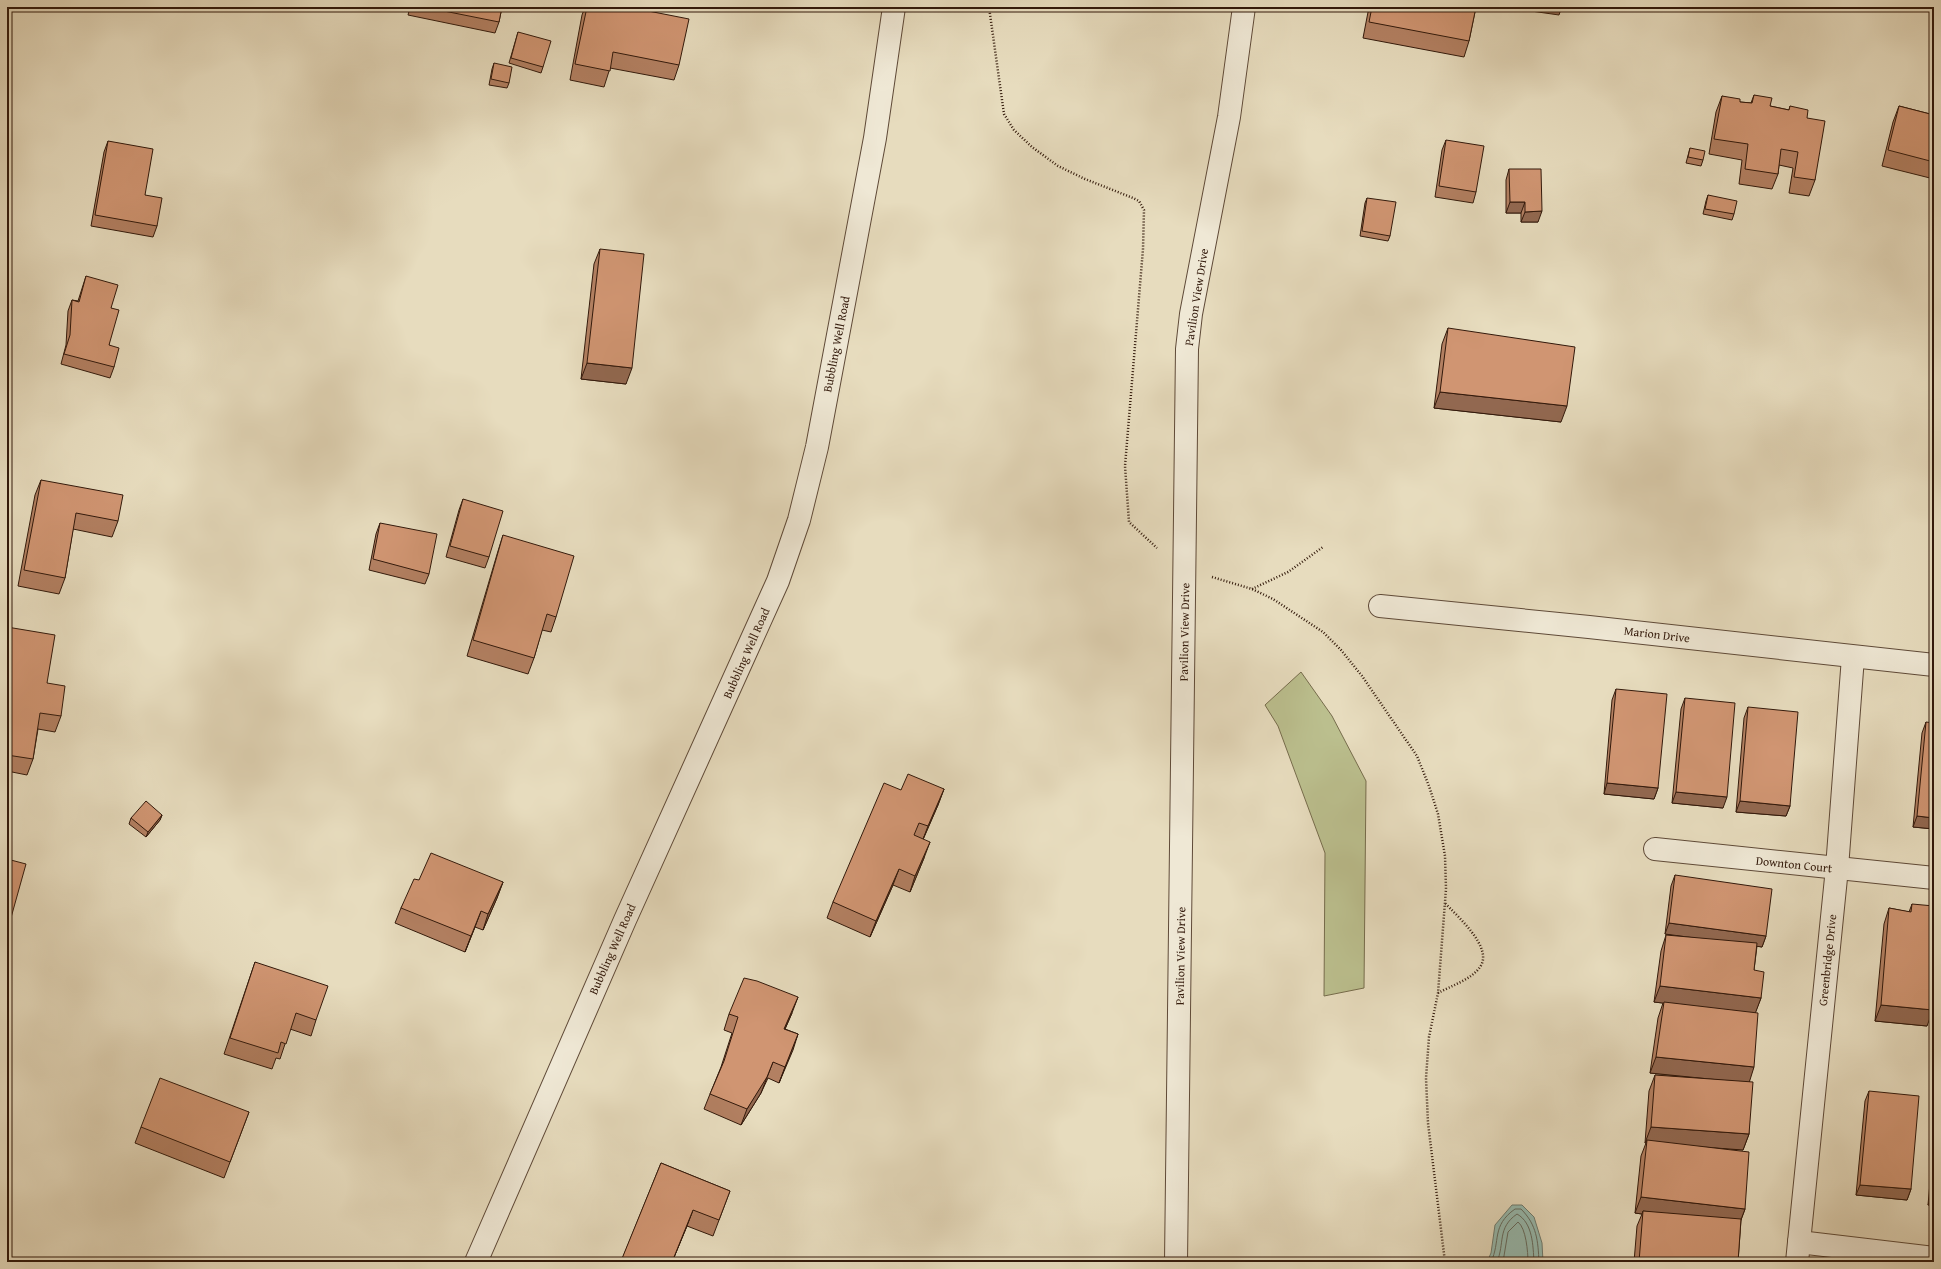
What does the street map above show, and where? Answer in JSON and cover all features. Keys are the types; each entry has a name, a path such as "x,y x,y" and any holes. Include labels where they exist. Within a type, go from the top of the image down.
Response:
{"street":[{"name":"Bubbling Well Road","path":"476,1262 625,920 778,581 800,520 817,447 874,146 894,7"},
{"name":"Pavilion View Drive","path":"1176,1262 1187,349 1191,314 1228,117 1244,7"},
{"name":"Marion Drive","path":"1380,606 1589,627 1934,665"},
{"name":"Greenbridge Drive","path":"1798,1252 1836,868 1853,657"},
{"name":"Downton Court","path":"1655,849 1934,878"},
{"path":"1798,1252 1934,1258"}],"path":[{"path":"989,7 1004,114 1014,130 1032,147 1058,166 1085,179 1139,201 1144,210 1144,249 1125,466 1127,503 1129,522 1163,554"},
{"path":"1252,589 1288,572 1323,547"},
{"path":"1212,577 1252,589 1274,599 1323,632 1341,650 1362,676 1417,756 1429,786 1438,814 1445,856 1445,903 1438,993 1429,1037 1426,1078 1428,1123 1445,1262"},
{"path":"1438,993 1473,974 1481,967 1484,957 1482,948 1474,936 1445,903"}],"green space":[{"path":"1301,672 1332,716 1366,781 1364,988 1324,996 1325,853 1278,726 1265,705"}],"water":[{"path":"1512,1205 1522,1205 1534,1217 1542,1243 1543,1262 1487,1262 1491,1253 1495,1225"}],"building":[{"path":"424,7 502,7 499,22"},
{"path":"587,7 628,7 689,19 679,65 613,52 610,71 575,64"},
{"path":"1372,7 1476,7 1469,41 1369,22"},
{"path":"1545,7 1561,7 1561,9"},
{"path":"518,32 551,41 543,67 511,58"},
{"path":"494,63 512,67 509,83 491,79"},
{"path":"1754,95 1772,98 1770,106 1789,110 1790,106 1808,110 1807,118 1825,121 1815,180 1794,177 1798,152 1781,149 1778,174 1745,169 1748,144 1714,139 1722,96 1740,99 1740,102 1752,103"},
{"path":"1899,106 1934,115 1934,162 1888,150"},
{"path":"1446,140 1484,146 1476,192 1439,186"},
{"path":"108,141 153,149 145,195 162,198 157,226 95,215"},
{"path":"1690,148 1705,151 1703,160 1688,157"},
{"path":"1509,169 1541,169 1542,211 1525,212 1525,202 1510,202"},
{"path":"1708,195 1737,201 1734,214 1705,209"},
{"path":"1367,198 1396,202 1390,236 1362,231"},
{"path":"600,249 644,254 632,368 587,363"},
{"path":"86,276 118,285 111,308 119,310 109,345 119,348 114,367 64,354 70,335 72,300 79,302"},
{"path":"1448,328 1575,347 1567,406 1440,392"},
{"path":"41,480 123,495 118,521 76,513 65,578 24,570"},
{"path":"463,499 503,511 489,557 450,546"},
{"path":"380,523 437,534 429,574 373,559"},
{"path":"503,535 574,556 556,617 547,614 534,658 473,640"},
{"path":"7,627 55,635 47,683 65,686 61,716 40,713 33,759 7,755"},
{"path":"1616,689 1667,694 1658,788 1607,783"},
{"path":"1685,698 1735,703 1727,797 1676,792"},
{"path":"1748,707 1798,712 1790,806 1740,801"},
{"path":"1926,722 1934,723 1934,818 1917,816"},
{"path":"908,774 944,789 928,826 919,823 914,835 930,842 915,876 899,869 876,921 833,902 884,783 901,790"},
{"path":"146,801 162,815 148,832 131,818"},
{"path":"431,853 503,882 488,914 481,911 471,936 401,908 414,879 419,880"},
{"path":"7,859 26,864 7,932"},
{"path":"1675,875 1772,889 1766,936 1669,923"},
{"path":"1912,904 1934,906 1933,1010 1881,1005 1889,908 1911,912"},
{"path":"1666,935 1757,943 1754,970 1764,972 1761,998 1660,986"},
{"path":"255,962 328,986 316,1020 296,1013 286,1044 281,1042 278,1053 230,1038"},
{"path":"744,978 757,981 798,997 784,1029 798,1034 785,1067 773,1062 767,1077 747,1109 710,1094 724,1061 738,1017 729,1014"},
{"path":"1664,1002 1758,1013 1754,1067 1656,1057"},
{"path":"1655,1075 1753,1082 1749,1134 1651,1127"},
{"path":"160,1078 249,1112 230,1162 141,1127"},
{"path":"1869,1091 1919,1096 1911,1189 1860,1185"},
{"path":"1647,1140 1749,1152 1745,1209 1641,1197"},
{"path":"661,1163 730,1191 719,1220 693,1210 672,1262 621,1261"},
{"path":"1934,1170 1934,1194 1932,1194"},
{"path":"1643,1211 1741,1219 1738,1262 1639,1262"}]}
